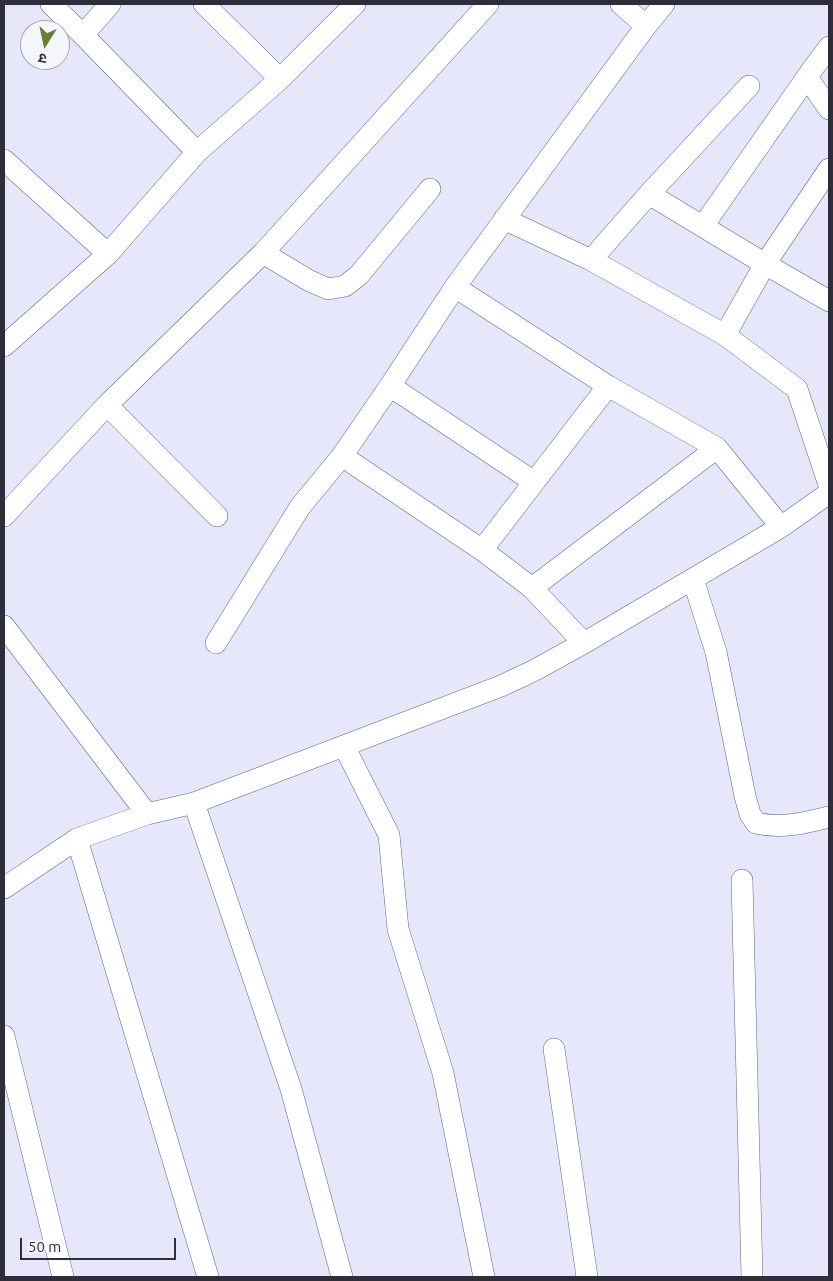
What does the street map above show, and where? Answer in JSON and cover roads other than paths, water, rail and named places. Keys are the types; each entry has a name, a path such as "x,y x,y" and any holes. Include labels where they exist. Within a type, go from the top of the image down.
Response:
{"street":[{"path":"51,4 196,152"},
{"path":"83,35 110,4"},
{"path":"204,4 280,79"},
{"path":"4,346 108,254 196,152 280,79 355,4"},
{"path":"4,516 107,405 263,254 488,4"},
{"path":"621,4 646,26"},
{"path":"216,644 300,507 342,456 455,287 664,4"},
{"path":"703,226 829,47"},
{"path":"807,77 829,109"},
{"path":"592,260 649,194 749,86"},
{"path":"4,160 108,254"},
{"path":"725,335 765,264 829,169"},
{"path":"263,254 308,280 328,289 345,286 359,275 430,188"},
{"path":"649,194 829,301"},
{"path":"504,219 592,260 725,335 797,389 829,485"},
{"path":"455,287 608,386 717,448 781,527"},
{"path":"390,386 534,482"},
{"path":"482,550 608,386"},
{"path":"107,405 217,516"},
{"path":"532,588 717,448"},
{"path":"342,456 482,550 532,588 584,644"},
{"path":"4,888 77,839 147,814 194,803 501,686 533,671 584,644 781,527 829,493"},
{"path":"693,579 716,652 750,814 756,823 778,826 800,824 829,817"},
{"path":"4,626 147,814"},
{"path":"344,746 389,835 398,928 443,1073 484,1277"},
{"path":"194,803 290,1089 342,1277"},
{"path":"77,839 208,1277"},
{"path":"742,880 752,1277"},
{"path":"4,1036 63,1277"},
{"path":"554,1049 587,1277"}]}
